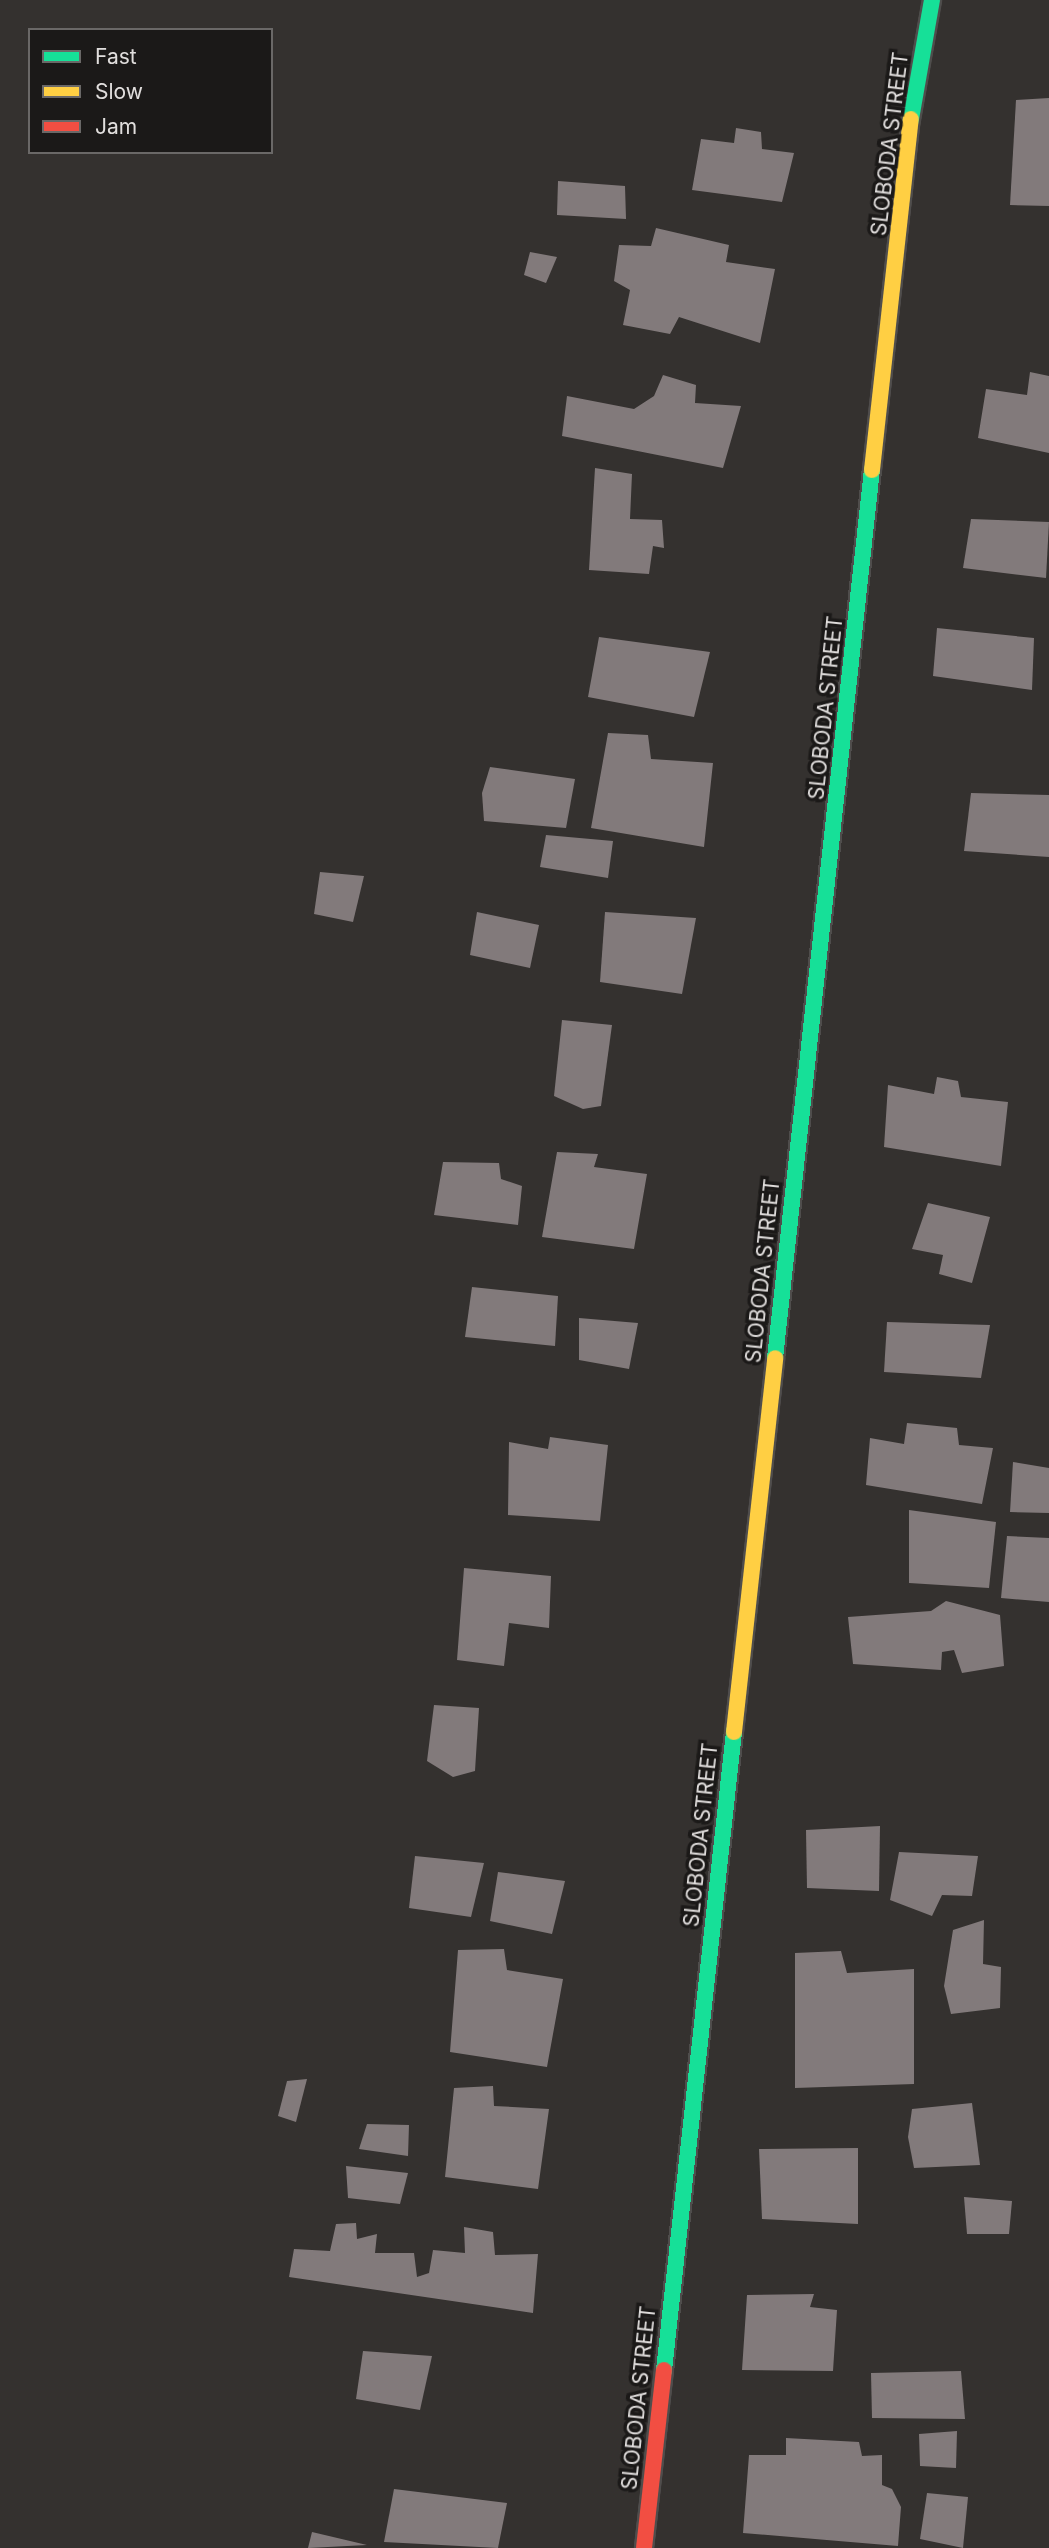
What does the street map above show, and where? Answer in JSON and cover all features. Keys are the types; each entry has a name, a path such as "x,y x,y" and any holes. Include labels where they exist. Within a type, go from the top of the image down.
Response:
{"street":[{"name":"SLOBODA STREET","path":"644,2548 909,138 932,0"}],"building":[{"path":"1049,98 1049,206 1010,205 1016,100"},
{"path":"736,128 761,132 762,149 794,153 782,202 692,190 701,139 734,143"},
{"path":"558,181 625,186 626,219 557,215"},
{"path":"656,228 729,245 726,262 775,269 760,343 679,317 670,334 623,325 630,290 614,281 619,245 651,246"},
{"path":"530,252 557,257 546,283 524,275"},
{"path":"1030,372 1049,376 1049,453 978,438 986,389 1027,395"},
{"path":"663,375 696,385 695,403 741,406 723,468 562,436 567,396 634,409 654,396"},
{"path":"595,468 632,474 630,519 662,520 664,548 653,546 649,574 589,570"},
{"path":"971,519 1049,522 1046,578 963,568"},
{"path":"937,628 1034,638 1032,690 933,676"},
{"path":"599,637 710,652 694,717 588,697"},
{"path":"608,733 648,735 651,759 713,763 704,847 591,828"},
{"path":"490,767 575,779 566,828 484,821 482,793"},
{"path":"971,793 1049,795 1049,857 964,851"},
{"path":"546,835 613,841 608,878 540,867"},
{"path":"320,872 364,876 353,922 314,914"},
{"path":"477,912 539,925 530,968 470,955"},
{"path":"605,912 696,918 682,994 600,982"},
{"path":"562,1020 612,1025 601,1106 583,1109 554,1096"},
{"path":"937,1077 958,1081 961,1097 1008,1102 1001,1166 884,1147 888,1085 934,1094"},
{"path":"557,1152 598,1154 594,1167 647,1174 634,1249 542,1237"},
{"path":"443,1162 499,1163 501,1179 522,1186 518,1225 434,1215"},
{"path":"928,1203 990,1217 972,1283 939,1274 943,1255 912,1249"},
{"path":"472,1287 558,1296 555,1346 465,1337"},
{"path":"579,1318 638,1323 629,1369 579,1360"},
{"path":"887,1322 990,1325 981,1378 884,1372"},
{"path":"907,1423 957,1428 959,1445 993,1448 982,1504 866,1485 870,1438 904,1444"},
{"path":"550,1437 608,1445 600,1521 508,1515 509,1442 548,1449"},
{"path":"1013,1462 1049,1468 1049,1513 1010,1512"},
{"path":"909,1510 996,1522 989,1588 909,1583"},
{"path":"1007,1536 1049,1538 1049,1602 1001,1598"},
{"path":"464,1568 551,1576 549,1628 509,1623 504,1666 457,1660"},
{"path":"946,1601 1000,1615 1004,1666 962,1673 954,1650 942,1652 941,1670 853,1664 848,1617 931,1611"},
{"path":"434,1705 479,1708 475,1771 453,1777 427,1761"},
{"path":"880,1826 879,1891 807,1888 806,1830"},
{"path":"899,1852 978,1856 972,1896 942,1895 932,1916 890,1900"},
{"path":"415,1856 484,1863 471,1917 409,1908"},
{"path":"498,1872 565,1881 552,1934 490,1921"},
{"path":"984,1920 983,1964 1001,1967 1000,2008 951,2014 944,1986 953,1930"},
{"path":"504,1949 507,1970 563,1979 547,2067 450,2052 458,1950"},
{"path":"841,1951 847,1973 914,1969 914,2084 795,2088 795,1953"},
{"path":"307,2079 296,2122 278,2116 287,2081"},
{"path":"493,2086 494,2106 549,2109 538,2189 445,2177 454,2088"},
{"path":"972,2103 980,2165 914,2168 908,2137 912,2109"},
{"path":"367,2124 409,2125 408,2156 359,2149"},
{"path":"858,2148 858,2224 762,2219 759,2149"},
{"path":"346,2166 408,2173 400,2204 348,2198"},
{"path":"964,2197 1012,2201 1009,2234 967,2234"},
{"path":"356,2223 357,2239 377,2234 375,2253 414,2253 417,2277 429,2273 433,2250 465,2253 464,2227 493,2232 495,2255 538,2254 533,2313 289,2277 294,2249 330,2251 336,2224"},
{"path":"814,2294 810,2307 837,2310 833,2371 742,2370 747,2295"},
{"path":"363,2351 432,2356 420,2410 356,2399"},
{"path":"961,2371 965,2419 872,2418 871,2373"},
{"path":"957,2431 956,2468 920,2466 919,2434"},
{"path":"786,2438 859,2442 862,2456 882,2455 882,2485 892,2489 901,2507 898,2546 743,2533 749,2455 786,2455"},
{"path":"394,2489 507,2503 498,2548 384,2542"},
{"path":"927,2493 968,2497 963,2548 920,2539"},
{"path":"312,2532 367,2545 308,2548"}],"traffic: fast":[{"path":"911,119 932,0"},
{"path":"775,1358 872,470"},
{"path":"664,2370 734,1732"}],"traffic: slow":[{"path":"872,470 911,119"},
{"path":"734,1732 775,1358"}],"traffic: jam":[{"path":"644,2548 664,2370"}]}
